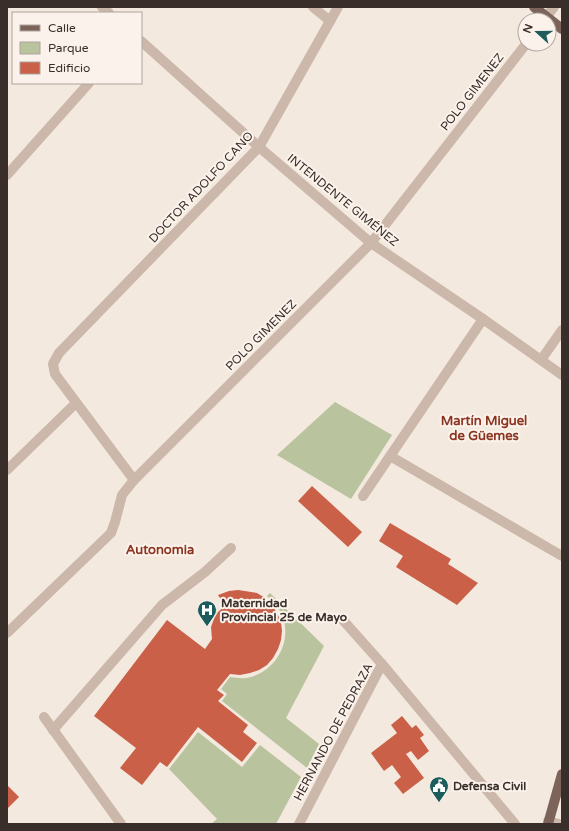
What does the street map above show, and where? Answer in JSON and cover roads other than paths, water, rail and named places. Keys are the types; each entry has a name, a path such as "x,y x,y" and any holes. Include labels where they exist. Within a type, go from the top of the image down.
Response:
{"main road":[{"path":"548,822 562,774"}],"street":[{"path":"313,7 330,21"},
{"name":"DOCTOR ADOLFO CANO","path":"76,403 55,374 53,364 59,353 259,147 338,7"},
{"name":"INTENDENTE GIMÉNEZ","path":"142,42 259,147 371,243 562,375"},
{"name":"POLO GIMENEZ","path":"7,633 111,533 122,495 134,480 371,243 520,52"},
{"path":"7,175 88,84"},
{"path":"364,496 483,319"},
{"path":"541,360 562,330"},
{"path":"7,470 76,403 134,480"},
{"path":"390,456 562,556"},
{"path":"53,730 162,605 205,572 231,548"},
{"path":"342,619 382,664"},
{"name":"HERNANDO DE PEDRAZA","path":"299,824 382,664 515,824"},
{"path":"44,717 121,824"},
{"path":"548,822 559,824"}],"place":[{"name":"Maternidad Provincial 25 de Mayo","path":"207,627"},
{"name":"Defensa Civil","path":"439,803"}],"district":[{"name":"Martín Miguel de Güemes","path":"484,428"},
{"name":"Autonomia","path":"160,550"}]}
